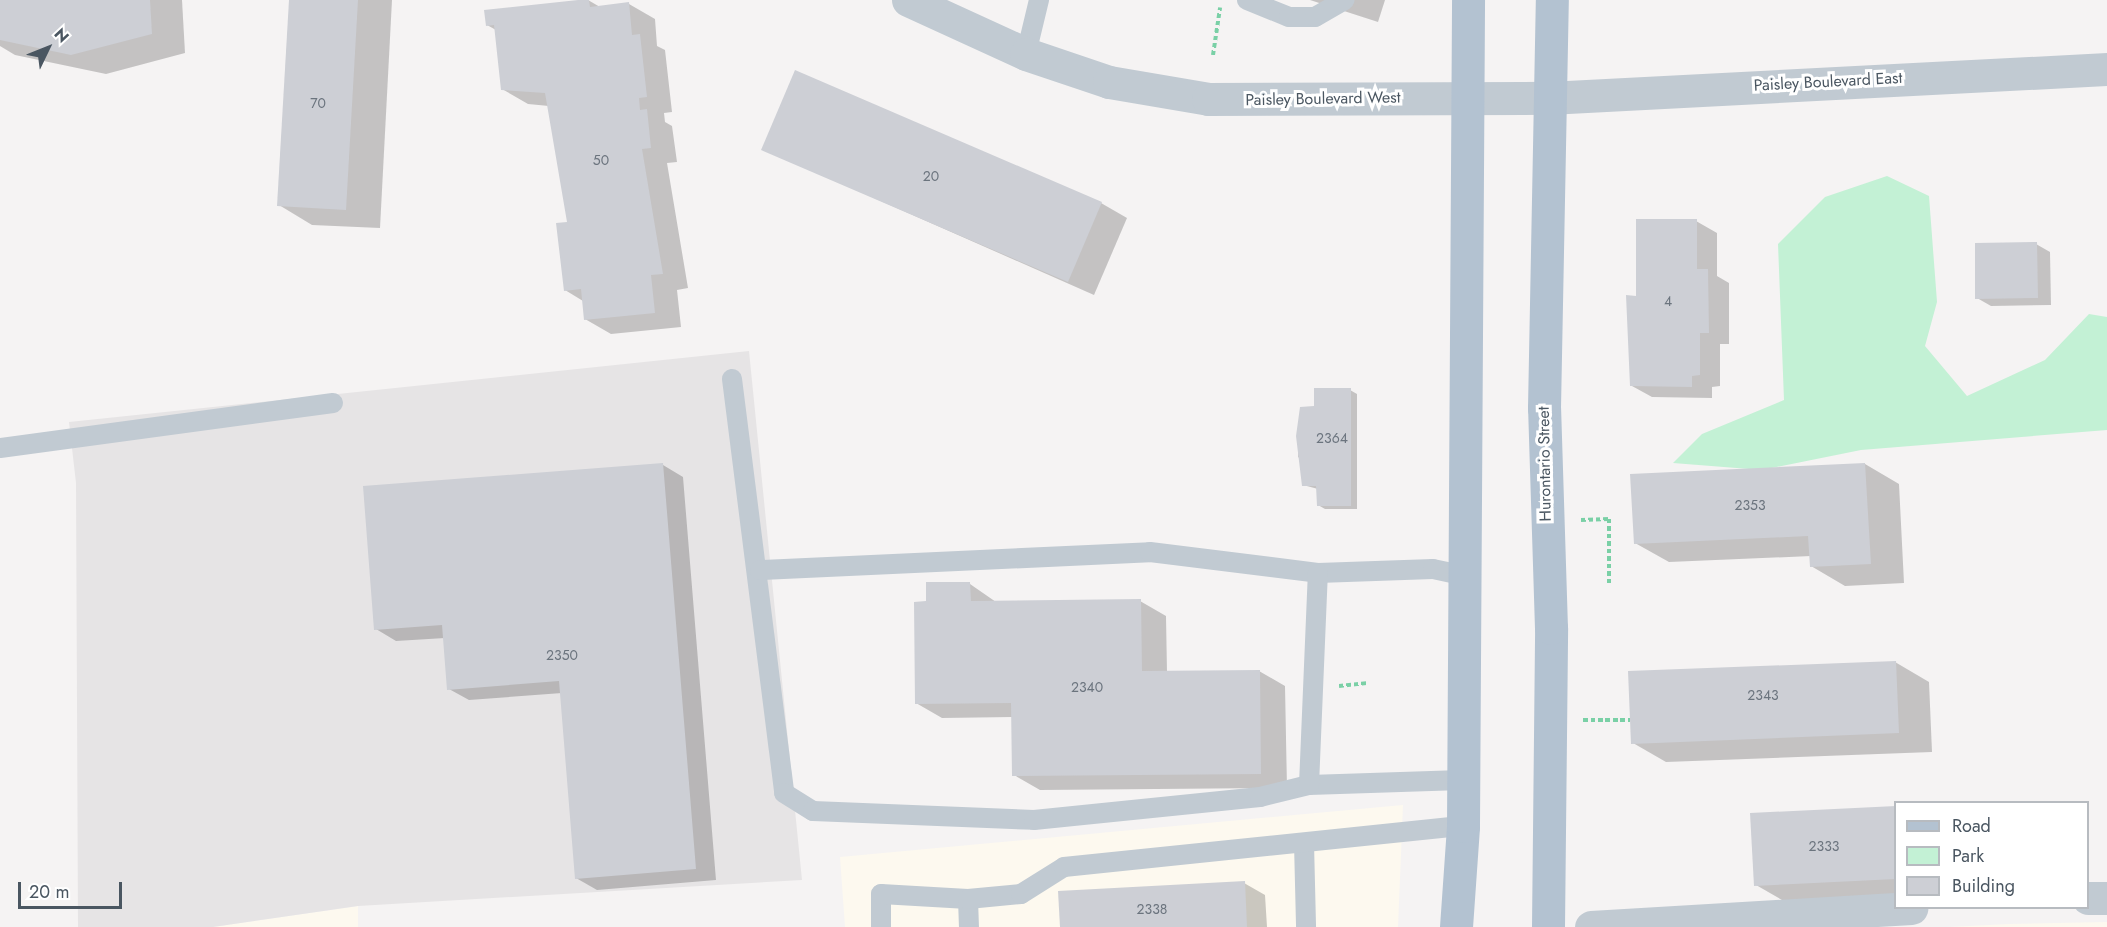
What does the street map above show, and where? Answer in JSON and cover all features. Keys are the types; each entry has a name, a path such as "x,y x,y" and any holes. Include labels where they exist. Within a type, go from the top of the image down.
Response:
{"main road":[{"path":"1456,927 1463,826 1468,0"},
{"name":"Hurontario Street","path":"1548,927 1551,628 1544,408 1548,98 1552,0"}],"street":[{"name":"Paisley Boulevard West","path":"908,0 1026,54 1109,82 1208,99 1283,103 1468,97 1548,98"},
{"name":"Paisley Boulevard East","path":"1548,98 2107,69"},
{"path":"2089,898 2107,898"},
{"path":"1591,927 1894,909"}],"lane":[{"path":"1026,54 1039,0"},
{"path":"1247,0 1289,17 1315,17 1345,0"},
{"path":"732,379 760,570 784,793 813,811 862,810 1034,820 1260,797 1309,784 1462,780"},
{"path":"0,448 333,403"},
{"path":"760,570 1149,552 1318,573 1433,569 1465,576"},
{"path":"1309,784 1318,573"},
{"path":"881,927 881,894 968,898 1021,894 1064,867 1463,826"},
{"path":"1304,843 1306,927"},
{"path":"968,898 969,927"}],"path":[{"path":"1213,55 1221,0"},
{"path":"1578,521 1609,519 1609,583"},
{"path":"1575,720 1630,720"}],"shaded area":[{"path":"749,351 802,880 358,906 213,927 78,927 76,483 69,422"},
{"path":"1403,805 1398,927 845,927 840,857"},
{"path":"358,906 358,927 213,927"},
{"path":"2107,922 2107,927 1949,927 2009,924"}],"green space":[{"path":"1887,176 1929,196 1937,302 1925,346 1967,396 2045,360 2089,314 2107,317 2107,430 1861,450 1762,470 1673,463 1702,434 1784,400 1778,244 1825,197"}],"building":[{"path":"0,0 150,0 152,34 71,55 0,40"},
{"path":"289,0 358,0 346,210 277,206"},
{"path":"589,0 590,7 629,2 632,35 640,34 647,97 639,98 640,110 647,109 651,148 642,149 663,274 651,275 655,313 584,320 581,289 564,291 556,223 567,222 545,93 501,90 494,25 486,26 484,10"},
{"path":"795,70 1102,202 1068,282 761,150"},
{"path":"1636,219 1697,219 1697,269 1708,269 1709,333 1700,333 1700,375 1692,376 1692,387 1630,386 1626,295 1636,296"},
{"path":"2037,242 2038,298 1975,299 1975,243"},
{"path":"1314,388 1351,388 1351,506 1317,506 1316,486 1302,486 1296,436 1300,407 1314,406"},
{"path":"663,463 696,869 575,879 559,681 447,690 442,625 374,630 363,486"},
{"path":"1865,463 1871,564 1810,567 1808,536 1634,544 1630,474"},
{"path":"926,582 970,582 971,601 1141,599 1142,671 1260,670 1261,774 1012,776 1011,703 915,704 914,602 926,601"},
{"path":"1896,661 1899,733 1631,744 1628,671"},
{"path":"1894,806 1894,879 1754,886 1750,813"},
{"path":"1245,881 1247,927 1060,927 1058,891"}]}
